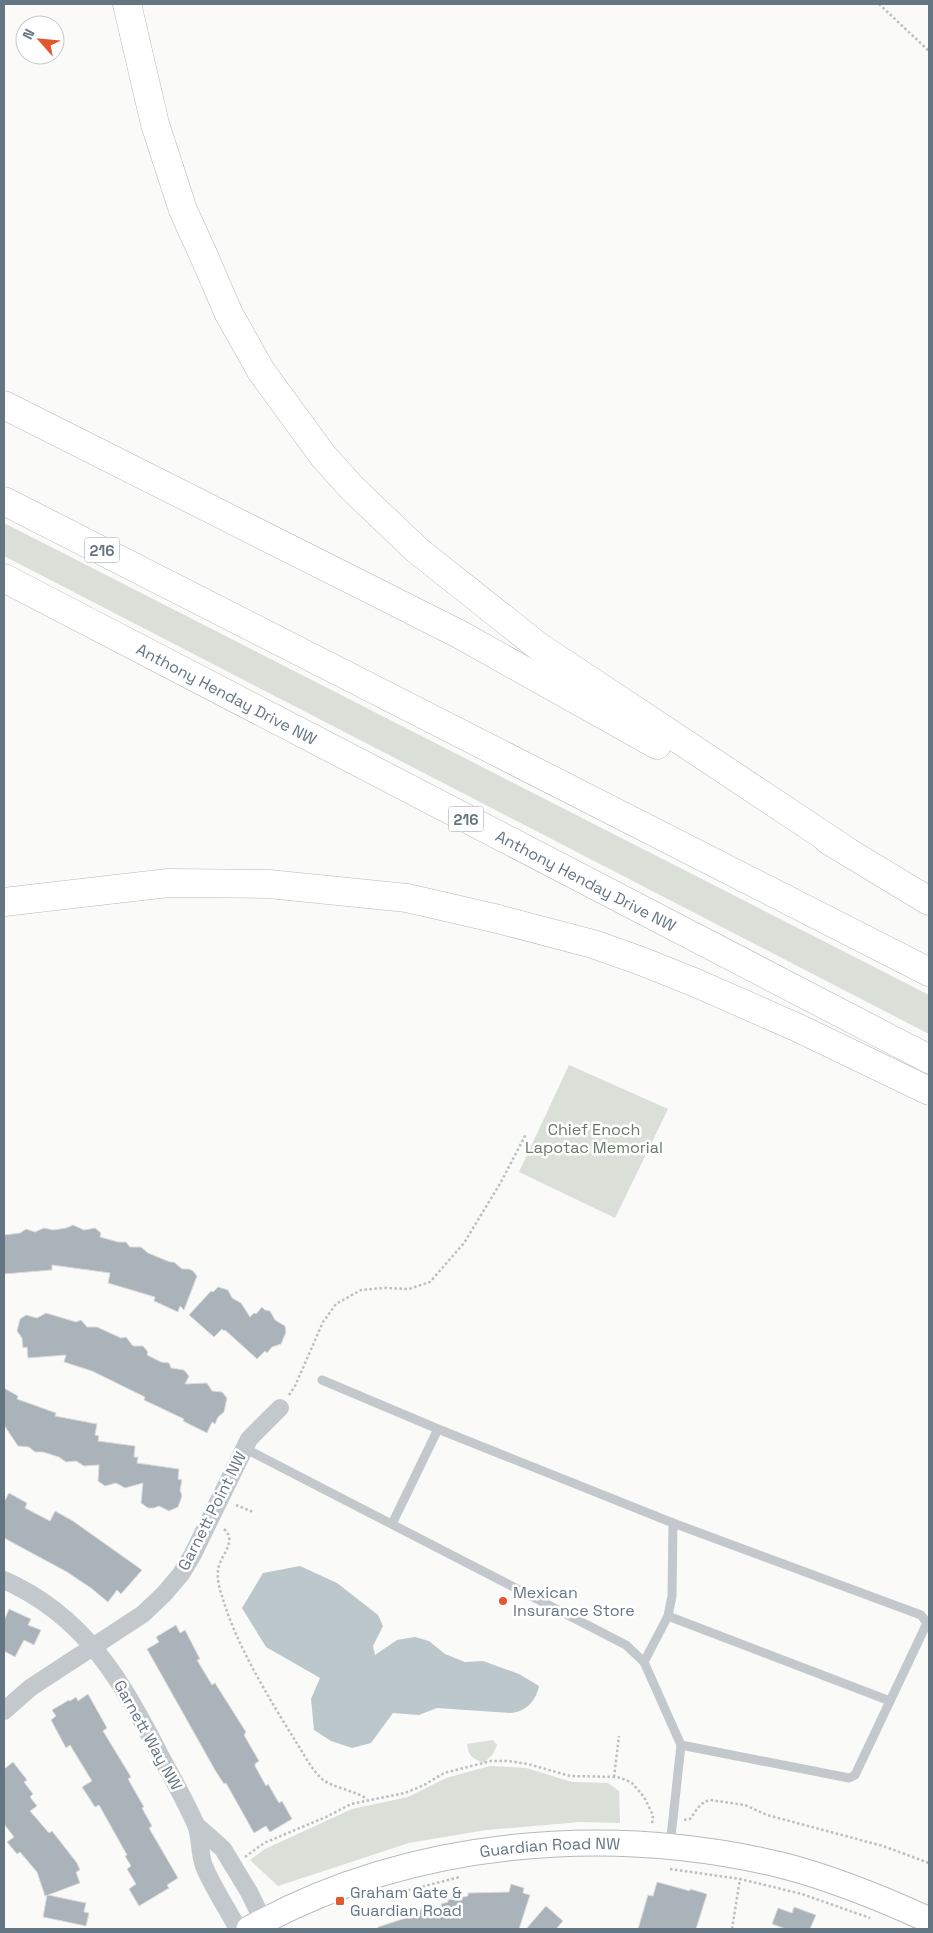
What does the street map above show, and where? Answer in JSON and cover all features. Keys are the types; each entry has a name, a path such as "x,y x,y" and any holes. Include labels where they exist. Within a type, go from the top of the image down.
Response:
{"highway":[{"path":"127,4 155,124 184,210 229,314 261,372 324,457 353,490 417,550 538,646 844,849 929,902"},
{"path":"4,405 459,634 844,849"},
{"name":"216","path":"4,501 929,972"},
{"name":"Anthony Henday Drive NW","path":"4,578 929,1059"},
{"path":"4,902 168,883 269,884 407,898 593,944 641,961 696,982 796,1027 929,1091"}],"main road":[{"name":"Guardian Road NW","path":"260,1926 305,1901 367,1878 456,1856 541,1845 614,1843 662,1853 721,1853 782,1865 859,1890 929,1920"}],"street":[{"name":"Garnett Point NW","path":"94,1647 143,1614 181,1574 210,1520 244,1448 255,1432 280,1408"},
{"name":"Garnett Way NW","path":"4,1580 47,1603 69,1621 94,1647 116,1675 137,1710 197,1826 203,1864 238,1929"},
{"path":"4,1710 30,1688 94,1647"},
{"name":"Garnett Way NW","path":"197,1826 223,1849 260,1926"}],"lane":[{"path":"322,1380 438,1429 673,1523 921,1615 927,1623 855,1775 849,1778 681,1745"},
{"path":"392,1524 438,1429"},
{"path":"244,1448 626,1645 644,1662 681,1745 673,1818 662,1853"},
{"path":"644,1662 668,1616 672,1596 673,1523"},
{"path":"668,1616 890,1701"}],"path":[{"path":"879,4 929,51"},
{"path":"280,1408 296,1386 323,1322 336,1304 360,1290 384,1288 409,1289 430,1282 464,1243 501,1182 526,1134"},
{"path":"210,1520 229,1534 230,1539 218,1569 220,1588 235,1632 270,1698 304,1754 323,1779 330,1784 351,1790 368,1800"},
{"path":"614,1777 619,1736"},
{"path":"244,1858 264,1843 326,1817 351,1804 405,1793 424,1785 444,1772 491,1761 508,1761 528,1764 570,1776 614,1777 632,1783 644,1797 652,1815 662,1853 740,1879 802,1894 876,1920"},
{"path":"652,1815 690,1820 701,1804 710,1800 745,1806 767,1815 883,1846 929,1863"},
{"path":"372,1899 461,1877"},
{"path":"732,1929 740,1879"}],"green space":[{"path":"4,523 929,995 929,1034 4,556"},
{"name":"Chief Enoch Lapotac Memorial","path":"569,1065 668,1109 615,1218 519,1172"},
{"path":"493,1740 497,1745 493,1754 484,1763 470,1754 467,1744"},
{"path":"490,1766 526,1768 572,1782 608,1783 619,1791 620,1823 580,1822 486,1830 409,1843 278,1886 250,1860 265,1849 352,1809 408,1797 446,1778"}],"shaded area":[{"path":"300,1566 337,1583 378,1615 383,1626 373,1646 375,1655 397,1640 415,1637 429,1641 445,1654 465,1662 483,1661 519,1674 539,1686 533,1701 525,1708 510,1713 437,1708 419,1715 393,1713 371,1743 352,1748 331,1741 314,1730 311,1699 320,1678 266,1647 242,1608 263,1573"}],"building":[{"path":"73,1225 84,1230 95,1228 101,1233 100,1237 118,1242 126,1242 130,1247 141,1247 148,1253 174,1262 182,1269 193,1271 197,1276 184,1310 180,1306 178,1312 154,1301 155,1297 108,1283 110,1273 52,1265 52,1270 4,1274 4,1235 20,1233 26,1229 35,1232 44,1228 53,1230"},
{"path":"218,1287 228,1290 232,1298 241,1303 250,1317 254,1313 256,1314 262,1307 270,1311 275,1320 285,1326 286,1332 281,1344 272,1347 267,1353 265,1351 257,1359 225,1330 222,1329 214,1337 189,1315 211,1291 213,1292"},
{"path":"46,1313 76,1322 81,1320 87,1327 97,1327 121,1338 126,1337 133,1346 143,1346 148,1352 147,1355 161,1362 169,1363 171,1368 184,1370 189,1376 185,1384 207,1383 212,1391 222,1392 227,1398 224,1412 218,1417 215,1424 212,1422 207,1433 183,1421 184,1419 144,1400 145,1397 92,1371 64,1362 66,1355 28,1358 27,1347 23,1348 22,1338 17,1331 20,1319 26,1315 37,1318"},
{"path":"4,1388 18,1396 17,1399 56,1413 55,1416 97,1424 95,1435 99,1436 98,1441 135,1446 134,1457 138,1457 137,1463 179,1469 178,1479 182,1480 180,1490 182,1496 178,1507 169,1511 159,1506 148,1508 141,1503 143,1483 125,1488 116,1483 105,1486 98,1481 99,1465 84,1466 76,1461 66,1462 59,1457 43,1452 35,1452 29,1447 18,1446 4,1425"},
{"path":"9,1493 27,1503 25,1508 50,1521 55,1511 73,1521 142,1570 121,1594 117,1590 108,1602 67,1572 4,1538 4,1502"},
{"path":"9,1609 31,1619 28,1625 41,1630 34,1645 24,1640 15,1657 4,1651 4,1621"},
{"path":"176,1625 180,1633 185,1630 200,1659 197,1660 212,1685 215,1683 246,1732 244,1735 259,1761 255,1766 266,1786 268,1784 279,1803 282,1801 292,1819 270,1832 266,1826 254,1833 226,1783 224,1784 215,1770 147,1649 159,1642 156,1637"},
{"path":"88,1694 107,1728 103,1731 131,1777 128,1779 144,1807 142,1808 152,1826 149,1828 178,1878 167,1885 169,1888 139,1906 129,1889 136,1884 127,1869 131,1866 125,1856 127,1855 99,1805 95,1807 82,1787 92,1781 70,1745 66,1748 51,1720 56,1716 52,1710 76,1697 78,1701"},
{"path":"13,1762 27,1780 24,1782 33,1794 30,1797 37,1806 30,1811 49,1833 52,1831 77,1863 80,1870 76,1872 80,1883 48,1895 86,1903 84,1912 89,1913 86,1926 43,1917 47,1895 45,1896 37,1872 20,1852 17,1854 7,1842 14,1837 4,1824 4,1769"},
{"path":"657,1882 707,1894 696,1929 638,1929 648,1895 653,1896"},
{"path":"511,1884 524,1888 523,1893 530,1895 519,1929 378,1929 378,1927 418,1914 422,1907 442,1909 441,1904 448,1902 448,1900 468,1896 468,1893 509,1892"},
{"path":"546,1906 563,1921 556,1929 526,1929"},
{"path":"794,1907 816,1915 810,1929 786,1929 772,1924 778,1908 792,1913"}],"place":[{"name":"Mexican Insurance Store","path":"503,1601"},
{"name":"Graham Gate & Guardian Road","path":"340,1901"}]}
